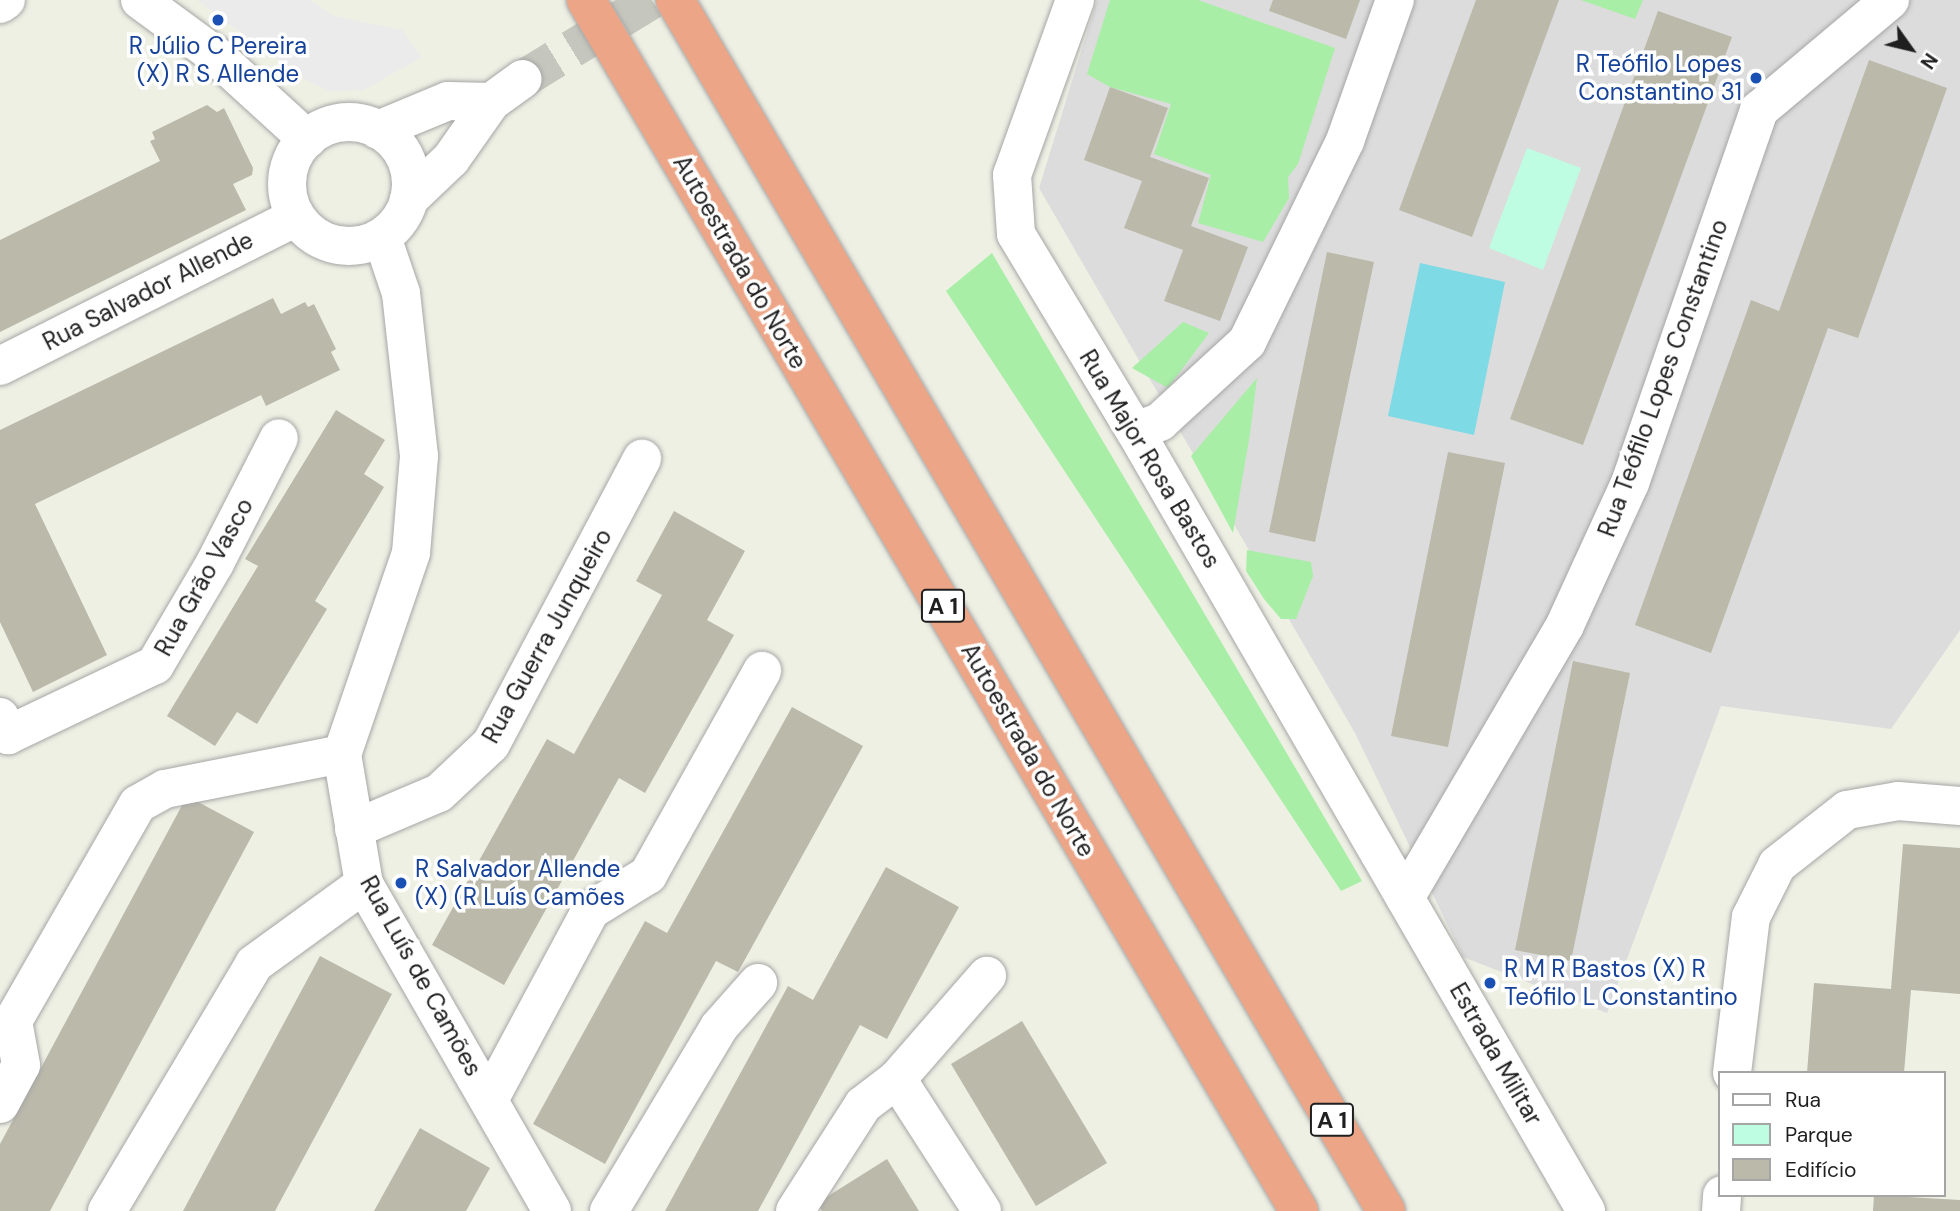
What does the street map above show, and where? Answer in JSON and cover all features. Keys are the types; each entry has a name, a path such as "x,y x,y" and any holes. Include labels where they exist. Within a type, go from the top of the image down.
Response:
{"highway":[{"name":"Autoestrada do Norte","path":"586,0 1299,1211"},
{"name":"A 1","path":"675,0 1386,1211"}],"street":[{"path":"0,4 6,0"},
{"path":"140,0 215,55 307,139"},
{"name":"Rua Major Rosa Bastos","path":"1075,0 1012,175 1016,234 1135,431 1405,898"},
{"path":"1135,431 1160,422 1247,341 1345,141 1395,0"},
{"name":"Rua Teófilo Lopes Constantino","path":"1405,898 1565,625 1630,483 1759,110 1890,0"},
{"path":"409,199 451,159 491,102 523,79"},
{"path":"378,130 448,101 491,102"},
{"path":"341,122 378,130 391,139 409,167 409,199 404,214 382,237 363,244 325,242 296,217 287,184 289,167 307,139 341,122"},
{"name":"Rua Salvador Allende","path":"0,366 296,217"},
{"name":"Rua Luís de Camões","path":"382,237 401,293 419,456 411,553 342,754 354,829 363,884 489,1100 539,1207"},
{"name":"Rua Grão Vasco","path":"3,734 155,665 215,563 279,438"},
{"name":"Rua Guerra Junqueiro","path":"354,829 439,793 491,744 642,458"},
{"path":"489,1100 591,910 648,875 762,671"},
{"path":"0,1104 21,1065 13,1021 138,804 165,789 342,754"},
{"path":"1732,1071 1751,917 1777,865 1847,810 1898,801 1960,806"},
{"path":"107,1211 254,964 363,884"},
{"name":"Estrada Militar","path":"1405,898 1586,1211"},
{"path":"795,1211 863,1105 897,1079 987,976"},
{"path":"609,1211 719,1027 758,983"},
{"path":"897,1079 982,1211"}],"shaded area":[{"path":"197,0 310,0 334,16 402,30 422,57 364,90 330,91 305,80"},
{"path":"1097,0 1960,0 1960,630 1891,729 1721,706 1607,1013 1463,957 1355,733 1039,188"},
{"path":"1420,263 1505,282 1474,435 1388,416"}],"green space":[{"path":"1110,0 1198,0 1335,48 1298,164 1288,177 1289,198 1263,242 1198,223 1211,175 1154,154 1171,104 1110,87 1087,74"},
{"path":"1581,0 1643,0 1635,19"},
{"path":"1527,148 1581,168 1543,270 1489,248"},
{"path":"992,253 1362,881 1341,891 946,291"},
{"path":"1183,322 1209,333 1168,388 1132,368"},
{"path":"1257,378 1250,434 1233,533 1191,456"},
{"path":"1247,550 1311,562 1313,576 1296,619 1281,619 1264,599 1246,571"}],"building":[{"path":"1273,0 1360,0 1346,39 1269,11"},
{"path":"1476,0 1559,0 1472,237 1399,210"},
{"path":"1658,11 1732,37 1583,445 1510,419"},
{"path":"1869,60 1947,88 1858,338 1828,328 1711,653 1635,625 1751,300 1779,311"},
{"path":"1110,87 1168,108 1150,157 1209,178 1191,226 1248,247 1220,321 1164,301 1183,250 1124,228 1142,181 1084,160"},
{"path":"207,105 217,112 224,108 253,168 252,175 233,184 246,210 0,332 0,240 160,161 150,141 155,139 152,132"},
{"path":"1327,252 1374,262 1315,542 1269,532"},
{"path":"273,298 281,314 305,302 308,307 314,304 336,349 331,352 340,370 266,406 261,395 35,504 107,655 33,692 0,622 0,430"},
{"path":"336,410 385,440 364,474 384,487 315,601 327,609 257,724 237,712 215,746 167,716 258,566 245,559"},
{"path":"1448,452 1505,463 1448,747 1391,736"},
{"path":"674,511 745,551 707,620 734,635 645,793 619,778 504,985 432,945 547,739 574,754 662,595 636,581"},
{"path":"1573,661 1630,673 1571,961 1515,950"},
{"path":"792,707 863,746 738,972 716,961 605,1164 533,1124 645,921 667,933"},
{"path":"187,796 254,832 50,1211 0,1211 0,1144"},
{"path":"1903,844 1960,848 1960,994 1911,990 1904,1071 1807,1071 1814,983 1891,989"},
{"path":"886,867 959,907 887,1039 860,1025 758,1211 665,1211 788,986 813,1000"},
{"path":"320,956 392,994 275,1211 183,1211"},
{"path":"1022,1021 1107,1163 1036,1206 951,1064"},
{"path":"420,1128 490,1168 466,1211 374,1211"},
{"path":"887,1159 919,1211 822,1211 817,1203"},
{"path":"1874,1197 1960,1200 1960,1211 1873,1211"}],"tunnel":[{"path":"523,79 652,0"}],"place":[{"name":"R Júlio C Pereira (X) R S Allende","path":"218,20"},
{"name":"R Teófilo Lopes Constantino 31","path":"1756,78"},
{"name":"R Salvador Allende (X) (R Luís Camões","path":"401,883"},
{"name":"R M R Bastos (X) R Teófilo L Constantino","path":"1490,983"}]}
